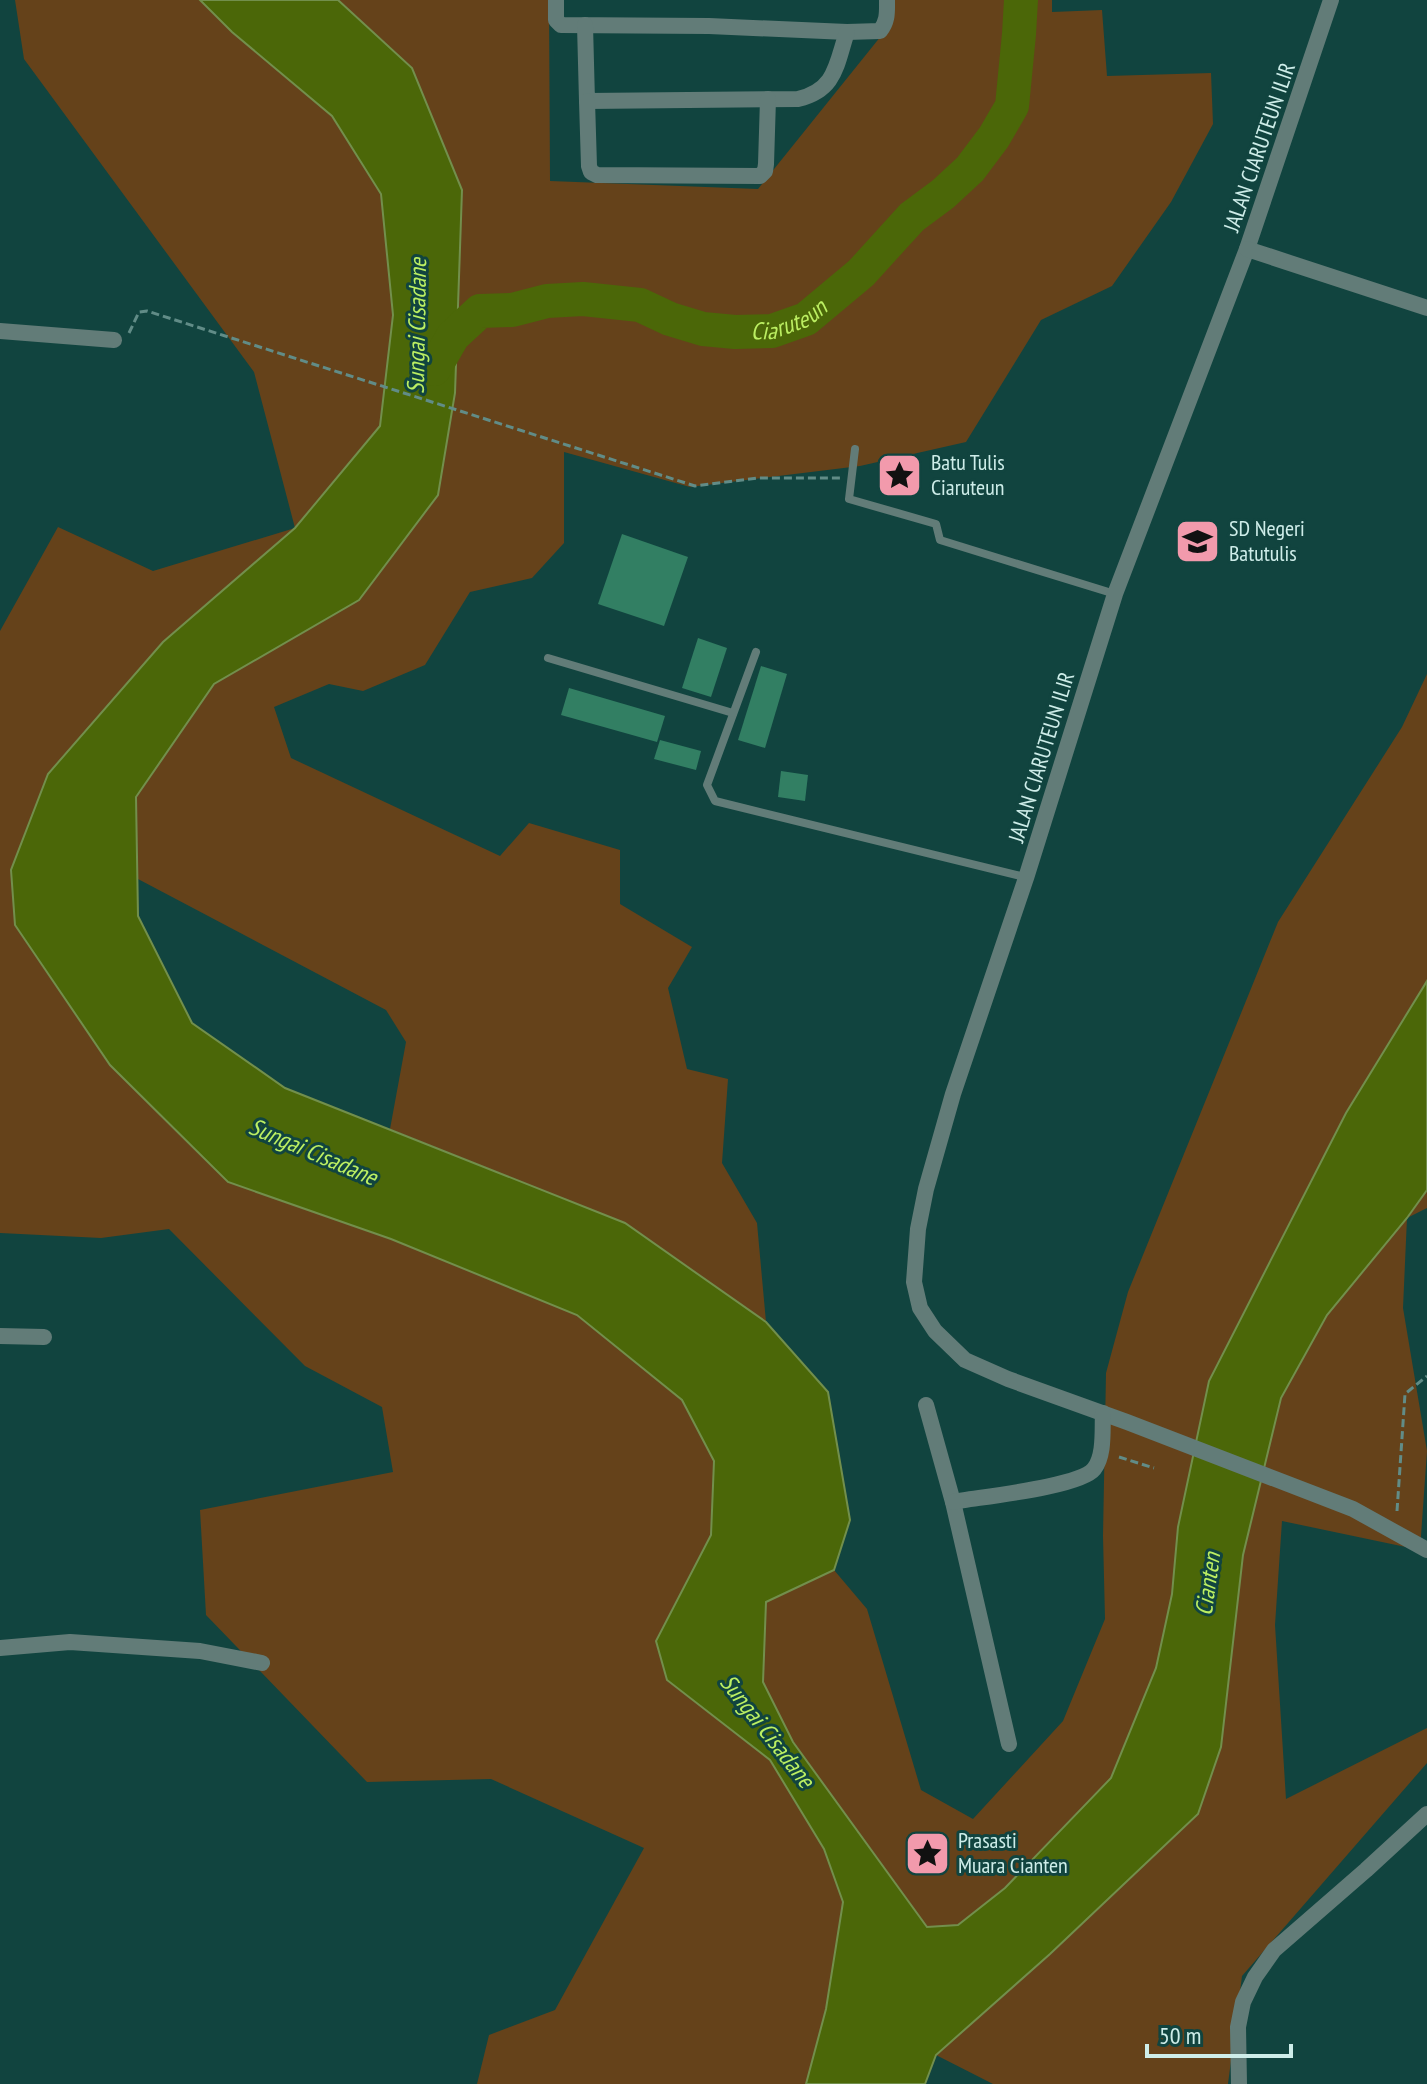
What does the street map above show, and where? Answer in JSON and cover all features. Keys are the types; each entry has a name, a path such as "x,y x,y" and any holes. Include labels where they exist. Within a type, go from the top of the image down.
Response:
{"street":[{"path":"556,0 558,23 847,32 880,31 887,16 887,0"},
{"name":"JALAN CIARUTEUN ILIR","path":"1331,0 1247,249 1115,594 1026,878 953,1094 926,1189 918,1229 914,1282 920,1308 935,1331 965,1360 1353,1509 1427,1550"},
{"path":"585,25 589,166 591,172 597,175 760,176 766,164 768,99"},
{"path":"587,101 798,99 814,95 827,85 835,71 847,32"},
{"path":"1247,249 1427,308"},
{"path":"0,331 114,340"},
{"path":"0,1336 44,1337"},
{"path":"926,1405 953,1502 1009,1744"},
{"path":"953,1502 1043,1488 1086,1475 1094,1470 1101,1451 1103,1413"},
{"path":"0,1648 70,1642 200,1651 262,1663"},
{"path":"1239,2084 1238,2027 1243,2002 1255,1977 1274,1950 1427,1814"}],"lane":[{"path":"855,449 849,499 936,524 940,540 1115,594"},
{"path":"756,652 707,785 715,801 1026,878"},
{"path":"548,658 733,713"}],"path":[{"path":"114,340 128,337 134,318 139,312 147,311 695,486 758,478 852,478"},
{"path":"1395,1531 1405,1394 1427,1376"},
{"path":"1101,1451 1154,1468"}],"shaded area":[{"path":"15,0 200,0 232,32 332,116 381,194 393,315 380,426 295,528 254,372 24,59"},
{"path":"338,0 549,0 550,181 758,189 881,36 886,0 1052,0 1052,12 1102,10 1107,76 1211,73 1213,124 1171,202 1112,286 1041,320 966,442 860,466 690,487 564,452 564,543 532,578 470,592 425,665 363,691 329,684 274,707 291,758 500,856 529,823 620,850 620,904 692,947 668,988 687,1069 728,1079 722,1163 757,1223 766,1322 625,1223 390,1129 406,1042 386,1010 138,879 136,797 214,683 359,600 438,495 455,393 462,190 412,68"},
{"path":"58,527 153,571 295,528 163,642 48,774 228,1182 391,1239 577,1315 682,1400 714,1461 711,1535 656,1641 667,1680 770,1760 824,1849 843,1902 826,2009 806,2084 477,2084 489,2035 555,2010 644,1848 491,1779 367,1782 206,1615 200,1510 393,1472 382,1407 305,1366 169,1229 101,1238 0,1233 0,631"},
{"path":"1427,674 1427,981 1346,1113 1209,1381 1178,1527 1172,1594 1156,1668 1111,1778 1005,1888 958,1925 926,1927 793,1742 763,1682 765,1602 834,1570 867,1609 921,1790 973,1819 1063,1721 1105,1619 1106,1373 1128,1292 1278,922 1402,727"},
{"path":"1427,1190 1427,1208 1407,1218"},
{"path":"1407,1218 1403,1308 1427,1451 1420,1550 1282,1521 1275,1625 1286,1799 1427,1728 1427,1763 1242,1976 1228,2084 993,2084 936,2055 1050,1954 1198,1814 1243,1555 1281,1398 1327,1315"}],"water":[{"path":"200,0 338,0 412,68 462,190 455,393 438,495 359,600 214,684 136,797 138,916 192,1023 285,1088 625,1223 766,1322 828,1392 850,1520 834,1570 766,1602 763,1682 793,1742 927,1927 958,1925 1005,1888 1111,1778 1156,1668 1172,1594 1178,1527 1209,1381 1346,1113 1427,981 1427,1190 1327,1315 1281,1398 1243,1555 1221,1747 1198,1814 1050,1954 936,2055 925,2084 806,2084 826,2009 843,1902 824,1849 770,1760 667,1680 656,1641 711,1535 714,1461 682,1400 577,1315 391,1239 228,1182 110,1065 15,925 11,870 48,774 163,642 295,528 380,426 393,315 381,194 332,116 232,32"}],"building":[{"path":"910,460 917,486 891,494 884,468"},
{"path":"622,534 688,557 664,626 598,604"},
{"path":"698,638 727,648 711,697 682,688"},
{"path":"761,666 787,674 765,748 738,740"},
{"path":"569,688 665,716 657,742 561,715"},
{"path":"660,740 701,751 696,770 654,759"},
{"path":"781,771 808,775 805,801 778,797"}],"waterway":[{"name":"Ciaruteun","path":"434,369 453,336 480,311 512,310 547,301 583,299 640,305 670,319 703,329 735,332 772,331 806,319 861,273 912,217 970,169 994,137 1012,106 1021,0"}],"place":[{"name":"Batu Tulis Ciaruteun","path":"900,475"},
{"name":"SD Negeri Batutulis","path":"1198,541"},
{"name":"Prasasti Muara Cianten","path":"927,1853"}],"water label":[{"name":"Sungai Cisadane","path":"417,326"},
{"name":"Sungai Cisadane","path":"313,1152"},
{"name":"Cianten","path":"1208,1584"},
{"name":"Sungai Cisadane","path":"767,1731"}]}
